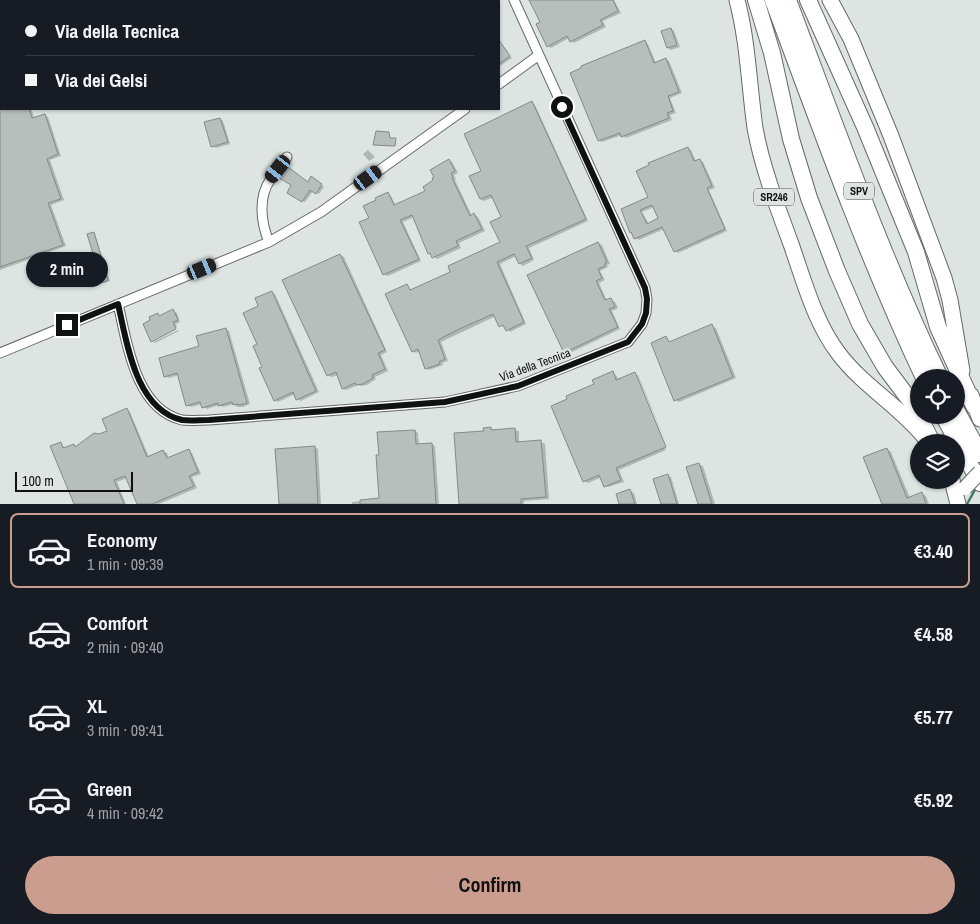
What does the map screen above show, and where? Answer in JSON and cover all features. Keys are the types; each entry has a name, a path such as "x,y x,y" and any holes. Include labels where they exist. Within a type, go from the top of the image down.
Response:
{"highway":[{"path":"727,0 750,78"},
{"name":"SR246","path":"737,0 747,49 756,130 771,187 808,291 826,334 839,354 856,373 911,420 922,434"},
{"path":"756,0 772,53 791,139 809,198 837,271 860,324 885,367 912,403 928,434"},
{"name":"SPV","path":"773,0 865,244 920,369"},
{"name":"SPV","path":"788,0 873,225 904,301 936,369"},
{"path":"808,0 865,127 916,252 938,328 977,412"},
{"path":"830,0 850,39"},
{"path":"836,0 850,39 891,136 944,278 950,300 962,369 977,412"},
{"path":"947,424 973,486"},
{"path":"964,424 980,454"},
{"path":"954,489 958,504"}],"main road":[{"path":"973,486 980,472"}],"street":[{"name":"Via della Tecnica","path":"118,304 132,360 147,395 157,406 170,415 182,420 209,420 445,402 518,386 628,342 642,324 646,313 647,299 645,288 514,0"},
{"path":"500,83 539,55"},
{"path":"0,353 269,242 320,212 463,110"},
{"path":"269,242 263,226 264,193 269,181 287,157"}],"building":[{"path":"529,0 613,0 618,11 600,20 603,25 570,42 567,36 547,47 536,24 540,22"},
{"path":"671,28 677,45 667,48 661,31"},
{"path":"645,40 654,63 666,58 679,92 668,96 673,111 667,113 669,118 621,137 620,133 598,141 570,73 581,68 581,66"},
{"path":"500,41 510,56 500,63"},
{"path":"532,101 586,219 526,246 532,258 519,264 514,254 497,262 524,322 506,331 503,325 499,327 493,314 455,331 438,340 445,359 439,362 440,364 425,369 418,349 412,352 385,294 407,284 410,290 450,272 448,266 500,242 490,222 501,217 491,195 480,199 469,176 481,171 464,134"},
{"path":"0,110 29,110 32,118 45,114 58,154 47,159 61,199 48,203 63,245 0,267"},
{"path":"220,118 228,142 211,147 204,122"},
{"path":"376,131 389,132 390,138 396,138 395,146 373,145"},
{"path":"688,147 694,161 700,159 712,186 707,188 725,229 674,252 662,227 634,239 621,209 648,197 636,171 649,165 648,163","holes":["652,205 658,218 647,224 640,210"]},
{"path":"449,159 455,171 451,173 452,178 470,216 474,213 482,229 456,241 458,246 432,258 430,253 428,254 412,215 400,220 419,259 383,275 359,222 369,218 363,206 388,192 394,205 425,191 423,187 433,180 432,178 434,177 430,170"},
{"path":"288,167 308,182 311,176 322,184 316,194 310,190 302,202 287,193 291,185 279,178"},
{"path":"94,232 108,280 102,283 87,234"},
{"path":"598,242 607,262 605,266 598,269 602,278 596,281 605,300 611,298 615,307 609,309 618,327 564,353 527,275"},
{"path":"340,254 385,350 378,353 385,369 372,375 373,378 363,384 356,385 355,383 342,389 336,372 327,376 282,280"},
{"path":"272,291 316,391 296,400 293,392 274,401 259,368 262,367 253,346 257,344 243,313 258,306 255,298"},
{"path":"173,309 178,320 173,322 176,329 151,342 143,324 150,320 149,317 158,313 159,316"},
{"path":"712,324 733,377 674,401 651,343 666,336 669,342"},
{"path":"226,328 247,403 233,405 232,402 218,406 218,403 202,408 200,402 186,406 177,373 164,377 159,358 199,346 196,336"},
{"path":"613,371 616,380 635,372 666,447 616,468 621,480 604,487 599,475 583,482 551,406 567,399 566,396 594,384 592,380"},
{"path":"127,408 147,457 163,450 167,458 189,449 198,472 189,476 194,486 152,504 137,504 125,476 114,480 124,504 74,504 50,446 61,442 63,448 74,444 75,447 94,433 99,434 107,431 102,419"},
{"path":"491,427 491,430 515,428 516,442 541,440 546,497 521,499 521,504 459,504 454,433 484,431 483,428"},
{"path":"415,430 416,444 432,443 436,504 360,504 360,500 379,498 376,455 379,455 377,432"},
{"path":"315,446 318,504 279,504 275,449"},
{"path":"887,448 907,498 922,492 926,504 882,504 863,457"},
{"path":"699,463 712,504 698,504 686,467"},
{"path":"668,474 677,504 661,504 653,479"},
{"path":"630,489 635,504 619,504 616,494"}],"waterway":[{"path":"967,504 976,488"}],"route":[{"path":"67,325 118,304 132,360 147,395 157,406 170,415 182,420 209,420 445,402 518,386 628,342 642,324 646,313 647,299 645,288 562,107"}]}
